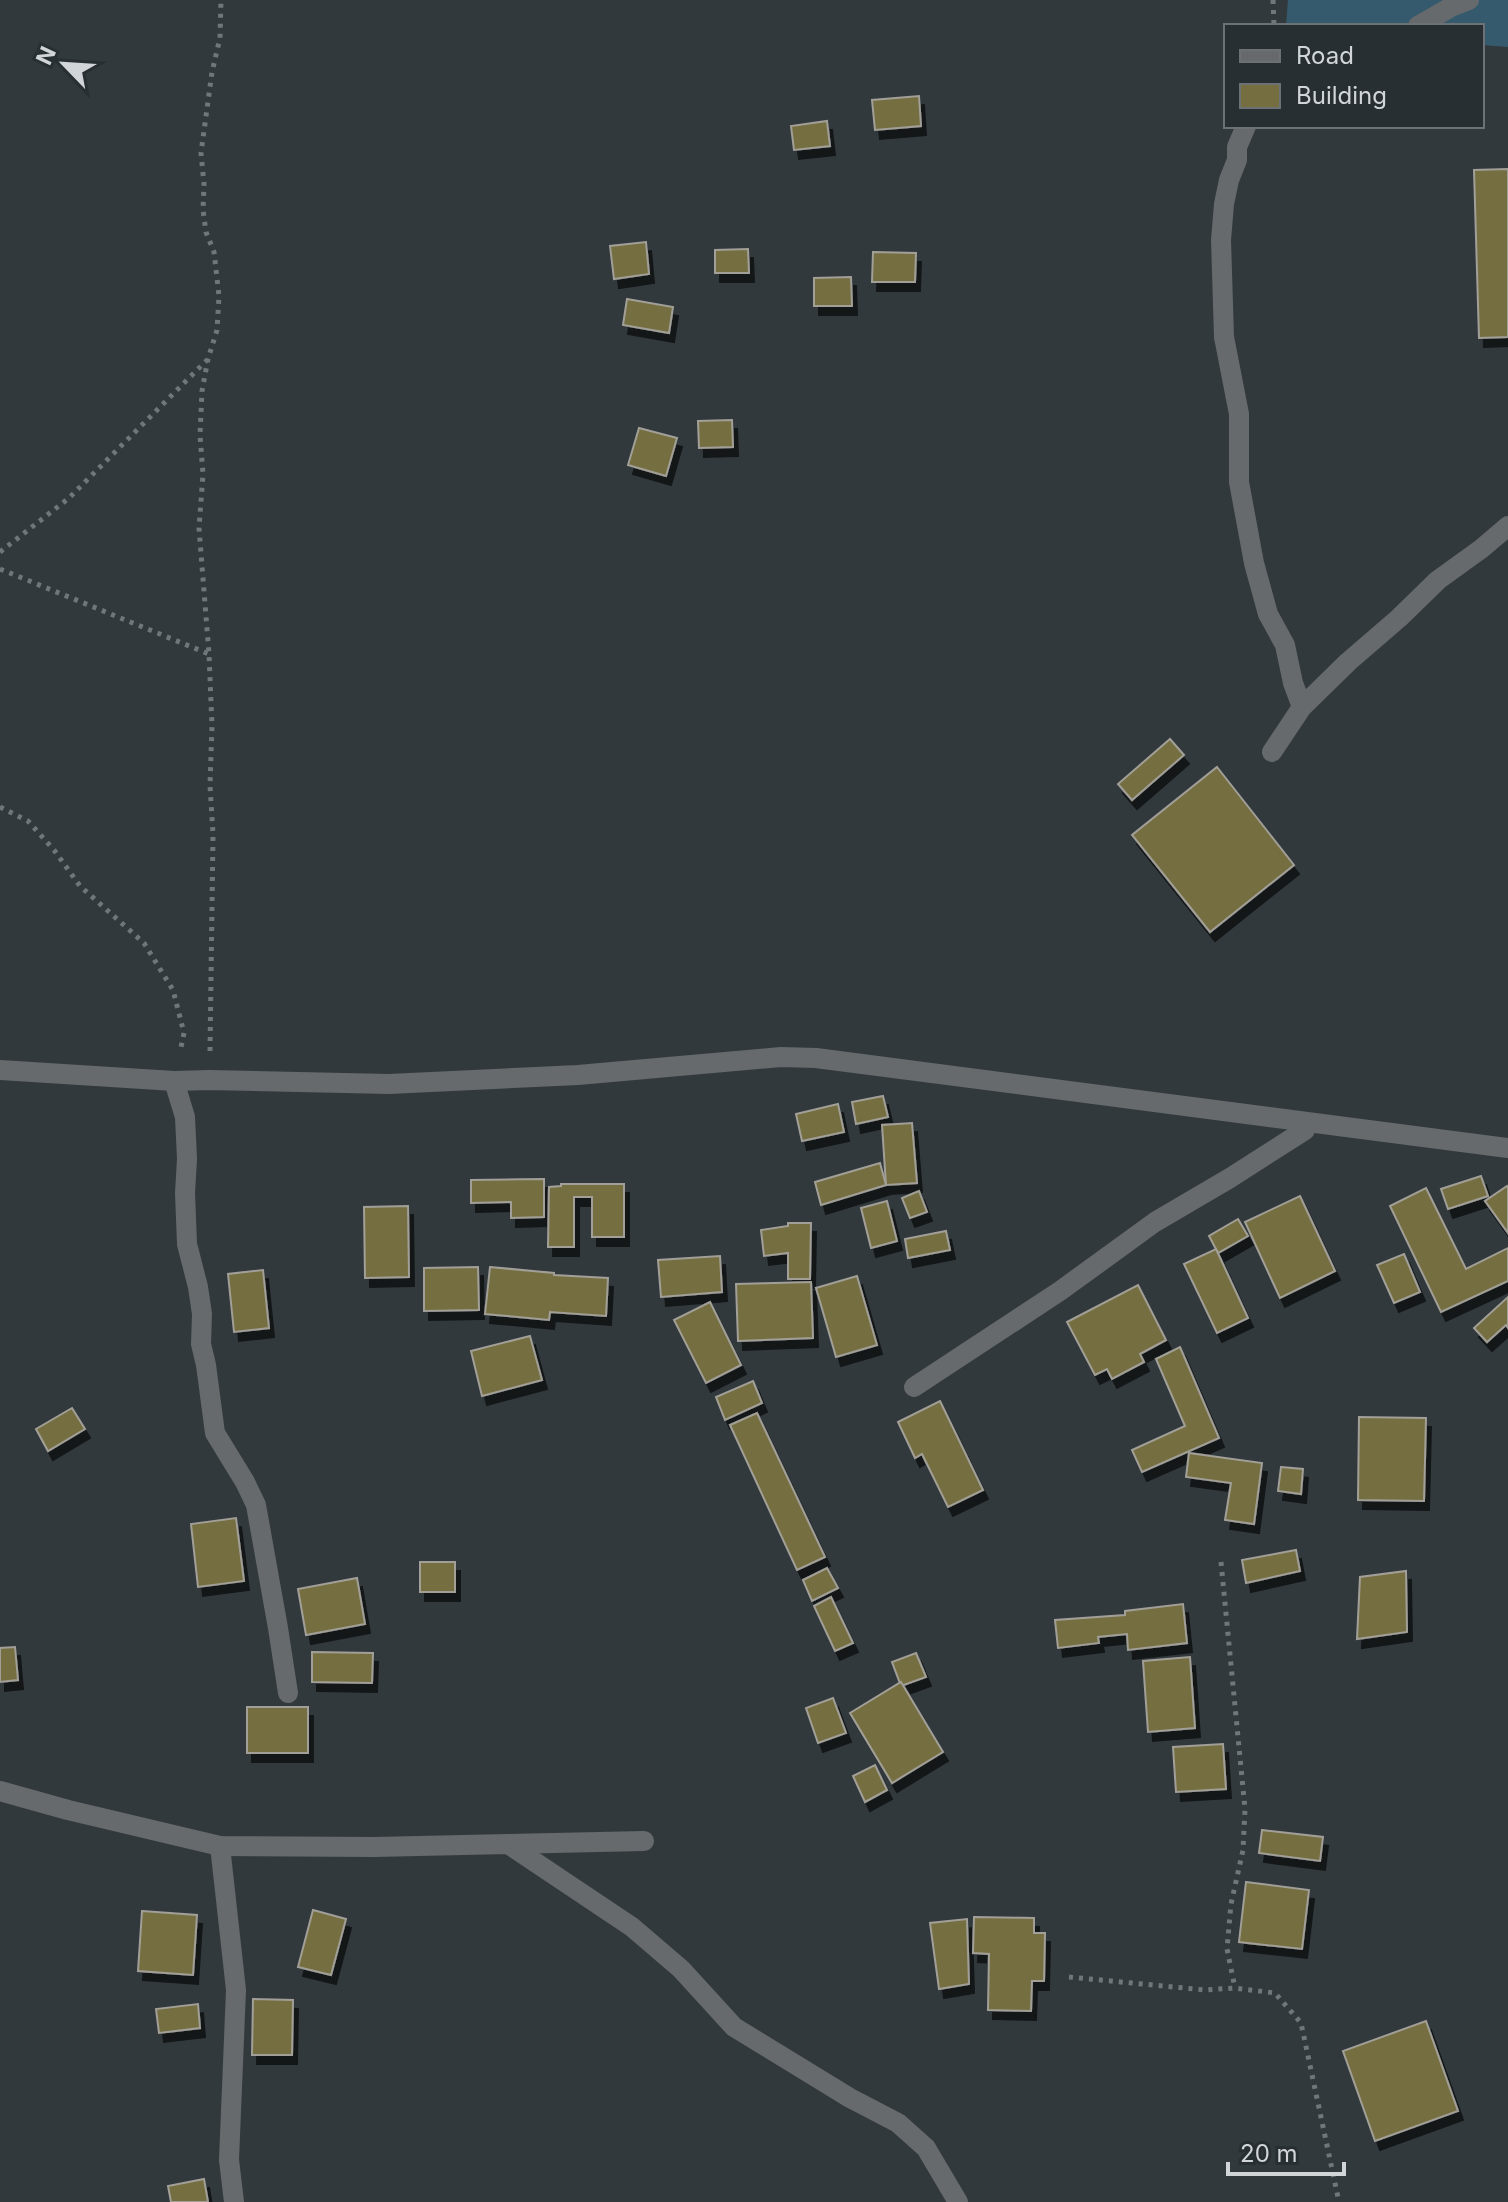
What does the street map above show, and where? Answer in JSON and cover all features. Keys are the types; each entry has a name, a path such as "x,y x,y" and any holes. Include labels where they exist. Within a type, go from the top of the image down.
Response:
{"street":[{"path":"1421,24 1469,0"},
{"path":"1245,128 1237,147 1237,160 1224,204 1221,240 1224,337 1239,414 1239,482 1254,563 1268,614 1285,645 1302,707"},
{"path":"1272,752 1302,707 1348,662 1438,580 1508,526"},
{"path":"0,1070 174,1081 389,1084 578,1075 781,1057 816,1058 1508,1148"},
{"path":"174,1081 185,1117 187,1244 202,1314 201,1344 215,1433 256,1505 288,1693"},
{"path":"914,1387 1060,1291 1155,1222 1305,1130 1307,1123"},
{"path":"0,1791 220,1846 374,1847 644,1841"},
{"path":"508,1844 632,1927 681,1969 734,2027 850,2098 898,2123 926,2148 958,2202"},
{"path":"220,1846 236,1990 229,2160 234,2202"}],"path":[{"path":"209,1080 212,726 199,528 203,474 200,435 202,391 217,330 219,296 214,252 204,221 201,153 220,38 221,0"},
{"path":"1273,0 1274,24"},
{"path":"0,552 69,498 208,359"},
{"path":"0,569 209,654"},
{"path":"0,807 28,821 80,886 144,943 173,990 184,1033 174,1081"},
{"path":"1221,1562 1245,1809 1243,1850 1231,1904 1227,1949 1235,1988"},
{"path":"1069,1977 1205,1990 1235,1988 1275,1993 1301,2023 1339,2202"}],"shaded area":[{"path":"1288,0 1508,0 1508,47 1484,45 1484,24 1286,24"}],"building":[{"path":"919,96 921,126 875,130 872,100"},
{"path":"827,121 830,146 794,150 791,126"},
{"path":"1508,169 1508,337 1479,338 1474,170"},
{"path":"646,242 649,274 614,279 610,246"},
{"path":"748,249 749,273 715,273 715,250"},
{"path":"873,252 916,253 915,282 872,282"},
{"path":"851,277 852,306 814,306 814,278"},
{"path":"627,299 673,307 669,333 623,325"},
{"path":"732,420 733,447 699,448 698,421"},
{"path":"639,428 677,438 666,476 628,465"},
{"path":"1170,739 1184,755 1132,800 1118,784"},
{"path":"1217,767 1294,865 1210,932 1132,835"},
{"path":"883,1096 888,1117 856,1124 852,1102"},
{"path":"838,1104 844,1132 802,1141 796,1114"},
{"path":"912,1123 917,1183 886,1185 882,1125"},
{"path":"880,1163 886,1185 821,1205 815,1182"},
{"path":"1481,1176 1488,1196 1448,1209 1441,1189"},
{"path":"544,1179 544,1217 511,1218 511,1202 471,1203 471,1180"},
{"path":"561,1184 624,1184 624,1237 592,1237 592,1197 574,1197 574,1247 548,1247 549,1187"},
{"path":"1426,1188 1466,1269 1508,1248 1508,1281 1441,1312 1390,1206"},
{"path":"1508,1188 1508,1233 1485,1201"},
{"path":"919,1191 927,1212 910,1218 902,1198"},
{"path":"1300,1196 1335,1271 1280,1298 1245,1222"},
{"path":"887,1201 897,1241 871,1248 861,1208"},
{"path":"408,1206 409,1277 365,1278 364,1207"},
{"path":"1238,1219 1248,1236 1218,1253 1209,1236"},
{"path":"788,1223 811,1223 810,1279 788,1279 788,1253 764,1256 761,1230 788,1226"},
{"path":"946,1231 950,1250 908,1258 905,1239"},
{"path":"1216,1249 1248,1318 1217,1333 1184,1264"},
{"path":"1404,1254 1420,1292 1394,1303 1377,1265"},
{"path":"720,1256 722,1292 661,1297 658,1260"},
{"path":"478,1267 479,1310 424,1311 424,1268"},
{"path":"490,1267 608,1278 606,1316 550,1312 549,1320 485,1314"},
{"path":"263,1270 269,1328 234,1332 228,1274"},
{"path":"857,1276 877,1345 836,1357 816,1288"},
{"path":"811,1282 813,1338 738,1341 736,1284"},
{"path":"1138,1285 1166,1340 1140,1354 1144,1362 1112,1379 1107,1369 1095,1375 1067,1322"},
{"path":"1508,1297 1508,1328 1506,1325 1487,1342 1474,1328"},
{"path":"710,1302 741,1365 706,1383 674,1320"},
{"path":"530,1336 542,1380 482,1396 471,1351"},
{"path":"1180,1347 1219,1438 1142,1472 1132,1450 1185,1426 1156,1359"},
{"path":"753,1381 762,1403 725,1420 716,1397"},
{"path":"940,1401 983,1490 948,1507 922,1454 915,1458 898,1422"},
{"path":"72,1408 85,1429 48,1451 36,1429"},
{"path":"757,1413 825,1557 797,1570 730,1425"},
{"path":"1359,1417 1426,1418 1424,1501 1358,1500"},
{"path":"1189,1453 1262,1463 1254,1524 1225,1520 1231,1483 1186,1477"},
{"path":"1281,1467 1303,1469 1301,1494 1278,1491"},
{"path":"236,1518 244,1581 198,1587 191,1524"},
{"path":"1296,1550 1300,1571 1246,1583 1242,1560"},
{"path":"420,1562 455,1562 455,1592 420,1592"},
{"path":"827,1568 838,1588 812,1601 803,1580"},
{"path":"1406,1571 1407,1632 1357,1639 1360,1577"},
{"path":"357,1578 365,1624 306,1635 298,1589"},
{"path":"831,1597 853,1643 835,1651 814,1606"},
{"path":"1183,1604 1187,1643 1128,1650 1127,1634 1098,1637 1099,1643 1058,1648 1055,1620 1125,1615 1125,1611"},
{"path":"15,1647 18,1680 0,1682 0,1648"},
{"path":"312,1652 373,1653 372,1683 312,1682"},
{"path":"916,1653 926,1677 901,1686 892,1662"},
{"path":"1190,1657 1195,1728 1148,1732 1143,1661"},
{"path":"901,1682 943,1752 892,1783 850,1713"},
{"path":"833,1698 846,1733 818,1743 806,1708"},
{"path":"247,1707 308,1707 308,1753 247,1753"},
{"path":"1223,1744 1226,1789 1176,1792 1173,1747"},
{"path":"875,1765 887,1790 865,1802 853,1776"},
{"path":"1262,1830 1323,1837 1320,1861 1259,1853"},
{"path":"1246,1882 1309,1890 1302,1949 1239,1942"},
{"path":"313,1910 346,1919 331,1975 298,1967"},
{"path":"142,1911 197,1915 193,1975 138,1971"},
{"path":"974,1917 1034,1918 1034,1933 1045,1933 1044,1981 1032,1981 1031,2011 988,2010 989,1954 973,1953"},
{"path":"967,1919 969,1984 939,1989 930,1923"},
{"path":"253,1999 293,2000 292,2055 252,2055"},
{"path":"198,2004 200,2028 159,2033 156,2009"},
{"path":"1426,2021 1458,2111 1375,2141 1343,2051"},
{"path":"204,2179 208,2202 171,2202 168,2186"}]}
